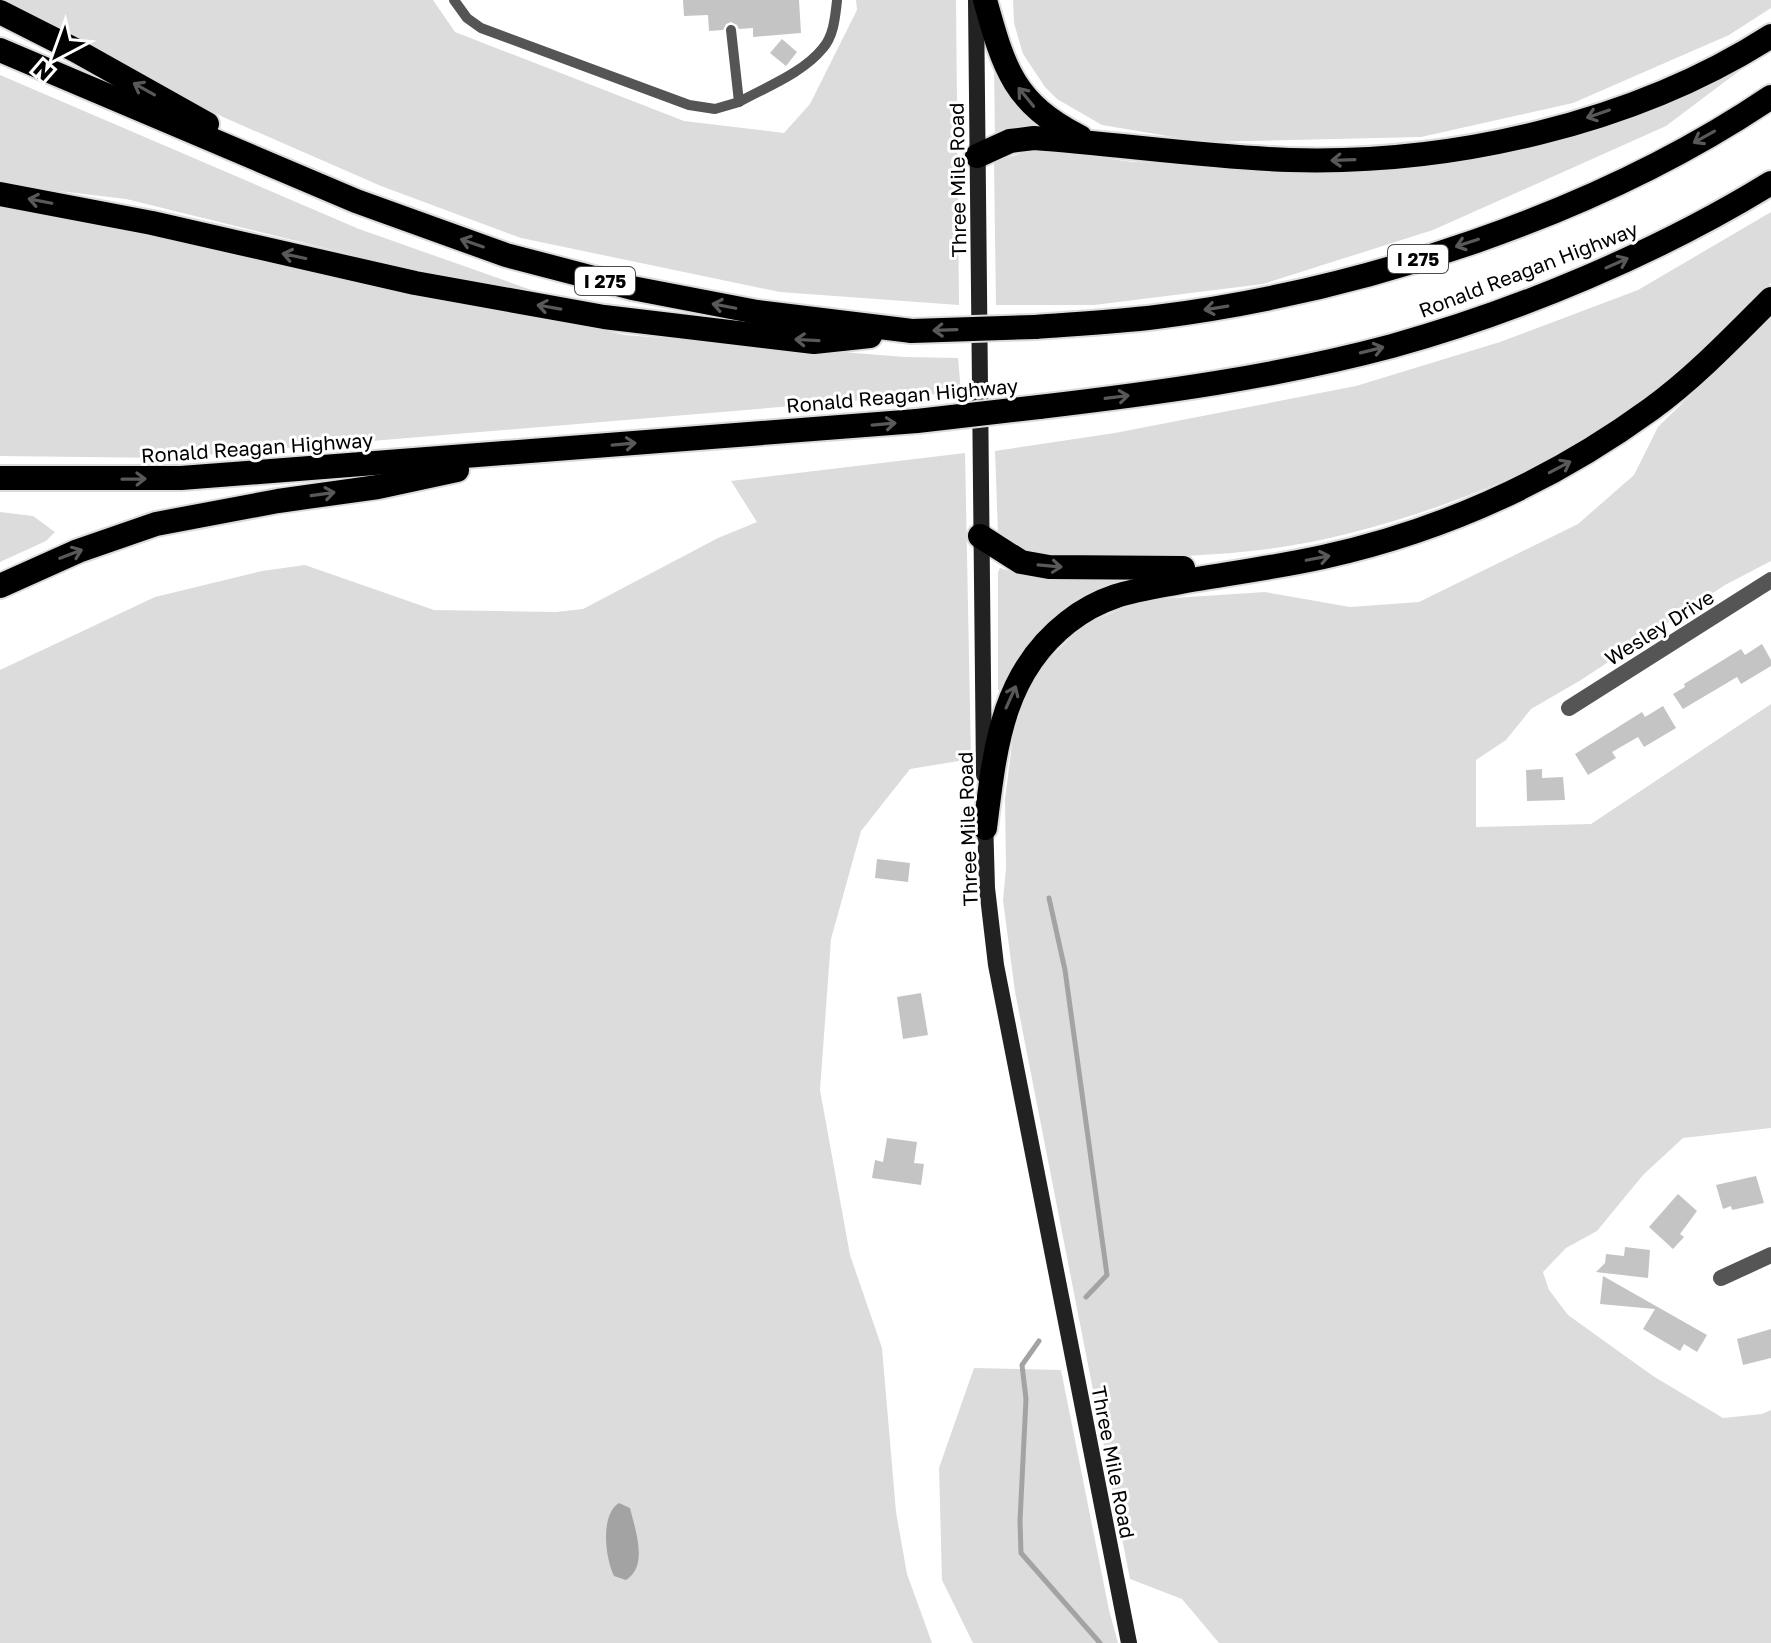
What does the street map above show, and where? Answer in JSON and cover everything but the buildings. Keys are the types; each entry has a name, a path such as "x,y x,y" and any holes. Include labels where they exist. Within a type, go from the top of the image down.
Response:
{"highway":[{"path":"985,0 1008,72 1022,94 1052,122 1089,142"},
{"path":"0,12 75,50 310,182"},
{"path":"977,156 1010,141 1034,138 1229,156 1327,160 1410,156 1494,144 1571,124 1664,90 1771,36"},
{"name":"I 275","path":"0,50 310,182 443,233 573,274 757,312 912,331 1035,327 1155,317 1317,288 1392,268 1498,233 1566,206 1656,163 1771,97"},
{"name":"Ronald Reagan Highway","path":"0,478 181,478 547,451 917,421 1245,379 1394,345 1486,315 1670,239 1771,183"},
{"path":"0,194 152,223 415,283 604,317 814,342 912,331"},
{"path":"985,828 991,781 1008,702 1023,672 1043,644 1091,604 1162,584 1320,558 1400,538 1491,503 1581,456 1652,408 1706,362 1771,299"},
{"path":"0,586 51,562 156,524 278,501 378,487 547,451"},
{"path":"980,536 1021,562 1049,567 1201,567 1241,571"}],"street":[{"name":"Three Mile Road","path":"976,0 980,536 987,888 996,965 1129,1643"},
{"name":"Wesley Drive","path":"1569,708 1771,580"},
{"path":"1721,1278 1771,1255"}],"lane":[{"path":"454,0 467,18 481,28 689,105 715,109 739,102 788,75 822,49 834,24 837,1"},
{"path":"731,30 739,102"}],"shaded area":[{"path":"1,0 433,0 455,32 684,121 784,133 810,104 857,10 856,0 956,0 959,305 780,292 521,238 381,186 223,117"},
{"path":"1013,0 1771,0 1771,8 1729,35 1573,103 1421,137 1203,142 1102,125 1057,99 1023,54 1014,23"},
{"path":"1771,47 1666,126 1433,230 1263,284 1094,305 996,305 994,161 1038,149 1133,162 1370,168 1498,153 1701,88"},
{"path":"994,65 1047,129 995,138"},
{"path":"0,75 359,229 543,294 402,267 126,199 0,184"},
{"path":"0,208 69,216 625,335 905,357 958,358 961,392 168,458 0,456"},
{"path":"1771,212 1771,283 1702,350 1629,410 1576,445 1505,480 1426,510 1346,534 1306,543 1209,555 1049,557 1018,550 1006,543 998,532 995,451 1115,433 1356,386 1500,342 1638,290"},
{"path":"1771,316 1771,561 1725,585 1581,680 1531,709 1506,740 1476,760 1476,827 1591,824 1771,704 1771,1128 1683,1138 1643,1175 1597,1231 1566,1248 1543,1272 1549,1290 1568,1315 1653,1376 1723,1418 1762,1414 1771,1410 1771,1643 1219,1643 1182,1599 1130,1579 1015,992 1003,900 1005,799 1013,736 1029,683 1085,624 1143,600 1265,592 1350,607 1419,602 1578,524 1634,475 1658,427"},
{"path":"965,453 971,759 910,769 861,831 831,939 820,1090 850,1255 882,1348 896,1512 907,1574 932,1643 0,1643 0,670 155,597 262,571 305,565 434,610 556,612 583,609 718,538 757,522 731,481"},
{"path":"0,512 33,516 55,532 46,541 0,562"},
{"path":"1000,568 1041,578 1138,579 1089,597 1061,613 1031,645 1001,694 998,689"},
{"path":"974,1368 1061,1370 1118,1643 973,1643 942,1580 939,1468"},
{"path":"619,1503 630,1508 639,1557 633,1574 626,1580 614,1576 606,1537 609,1517"}],"waterway":[{"path":"1049,898 1065,970 1107,1275 1086,1297"},
{"path":"1039,1341 1022,1365 1026,1399 1021,1553 1100,1643"}]}
